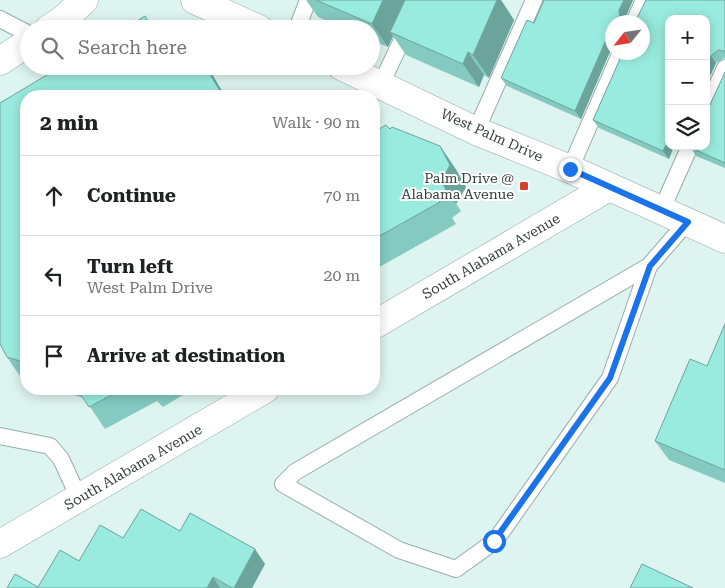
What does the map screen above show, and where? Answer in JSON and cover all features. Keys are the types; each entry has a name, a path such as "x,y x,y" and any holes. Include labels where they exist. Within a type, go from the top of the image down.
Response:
{"street":[{"path":"62,20 84,0"},
{"path":"195,0 239,20"},
{"path":"0,61 20,48"},
{"name":"West Palm Drive","path":"362,75 476,131 570,169 725,239"},
{"name":"South Alabama Avenue","path":"380,321 609,187"},
{"name":"South Alabama Avenue","path":"0,544 255,395"}],"lane":[{"path":"300,20 308,0"},
{"path":"381,84 421,0"},
{"path":"476,131 534,0"},
{"path":"637,15 644,0"},
{"path":"0,19 20,29"},
{"path":"570,169 618,60"},
{"path":"708,105 725,68"},
{"path":"662,211 688,150"},
{"path":"650,266 610,378 494,541 456,570 399,550 283,484 295,472 650,266 688,222"},
{"path":"0,436 50,446 61,459 79,498"}],"building":[{"path":"316,0 383,0 374,20 363,20"},
{"path":"405,0 497,0 473,55 468,52 463,64 390,32"},
{"path":"544,0 624,0 619,10 620,15 605,15 605,42 575,111 501,78 527,20 534,23"},
{"path":"646,0 725,0 725,53 718,50 710,58 710,15 665,15 665,147 663,151 593,120 619,60 650,60 650,15 638,15"},
{"path":"145,16 147,20 139,20"},
{"path":"725,72 725,163 696,150 710,150 710,105"},
{"path":"47,75 210,75 219,90 22,90"},
{"path":"20,91 20,361 7,357 0,344 0,103"},
{"path":"386,125 390,129 392,127 440,146 450,165 441,182 446,189 436,196 440,202 380,236 380,128"},
{"path":"725,324 725,470 655,441 690,359 707,366"},
{"path":"81,395 112,395 89,407"},
{"path":"141,509 180,531 190,513 255,549 234,588 213,577 207,588 7,588 15,574 38,587 60,550 79,561 100,525 123,538"},
{"path":"642,564 693,588 630,588"}],"place":[{"name":"Palm Drive @ Alabama Avenue","path":"524,186"}],"route":[{"path":"494,541 610,378 650,266 688,222 570,169"}]}
